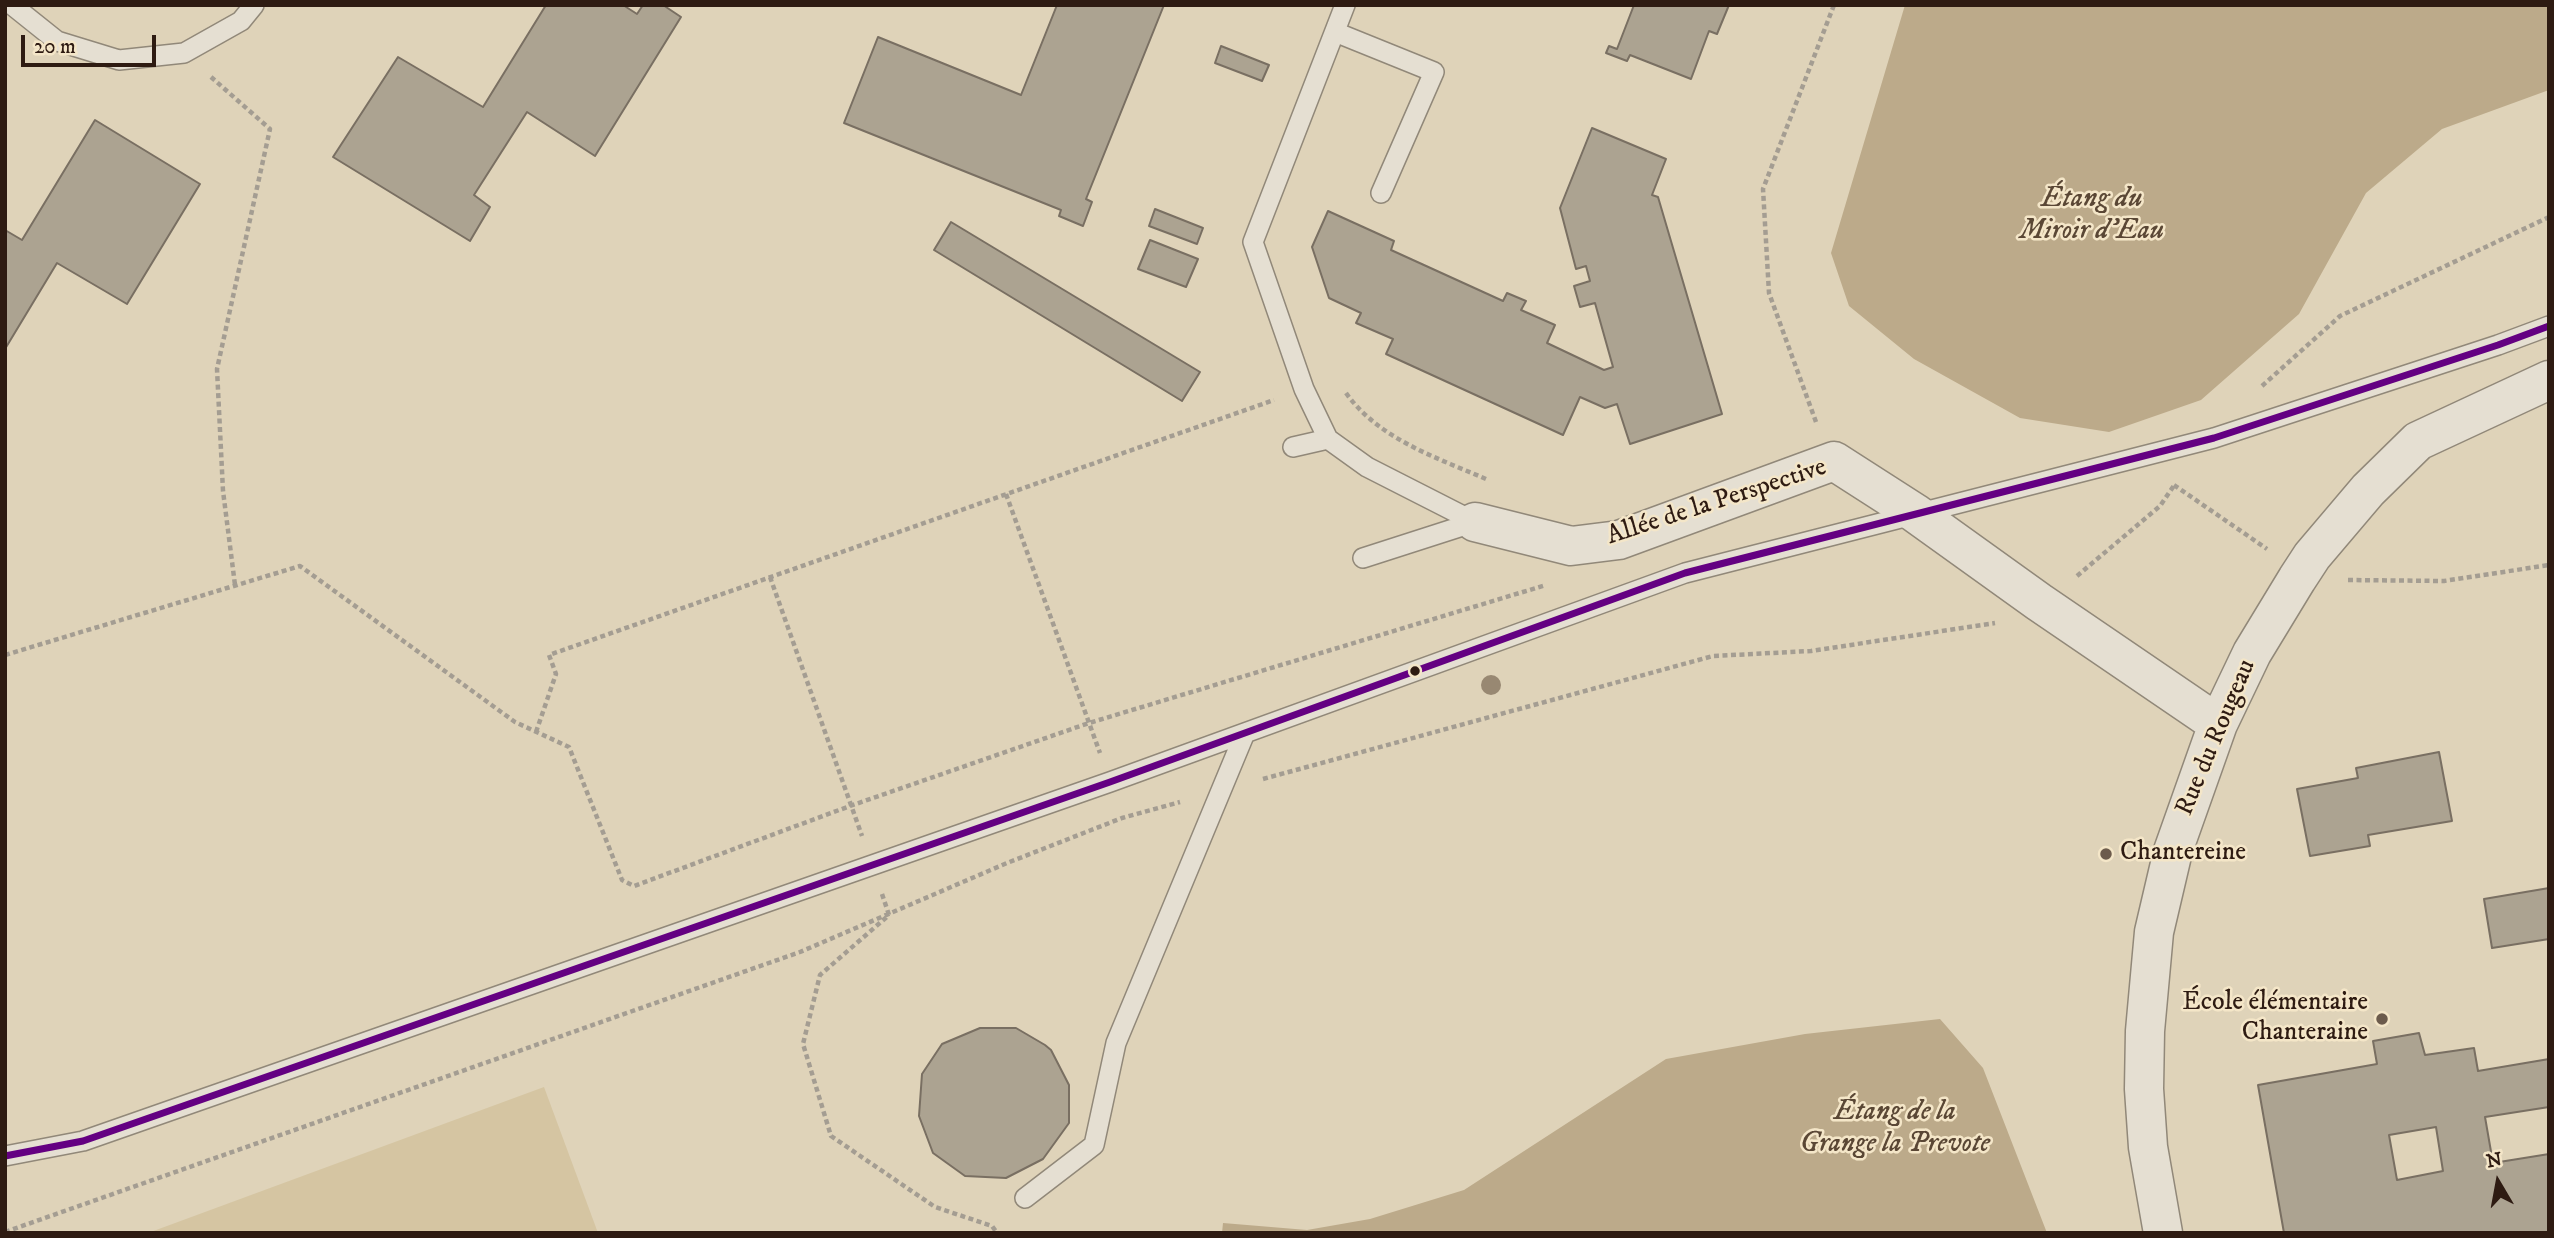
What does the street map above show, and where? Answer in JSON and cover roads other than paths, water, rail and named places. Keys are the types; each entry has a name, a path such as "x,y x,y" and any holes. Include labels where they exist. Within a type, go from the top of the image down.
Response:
{"street":[{"name":"Rue du Rougeau","path":"2163,1233 2148,1147 2144,1089 2145,1031 2154,933 2173,851 2218,723 2252,653 2297,579 2312,556 2368,489 2418,441 2549,380"},
{"name":"Allée de la Perspective","path":"1475,522 1571,547 1619,540 1834,461 1915,513 2039,602 2218,723"}],"lane":[{"path":"12,5 57,41 119,60 184,53 241,21 254,5"},
{"path":"1293,447 1328,439 1304,389 1253,242 1345,5"},
{"path":"1335,32 1434,72 1381,193"},
{"path":"5,1156 83,1141 1110,782 1685,573 2214,438 2549,326"},
{"name":"Allée de la Perspective","path":"1328,439 1367,467 1475,522"},
{"path":"1363,558 1475,522"},
{"path":"1024,1198 1094,1145 1116,1043 1245,733"}],"water":[{"name":"Étang du Miroir d'Eau","path":"1905,5 2549,5 2549,90 2442,129 2366,193 2299,314 2201,400 2109,432 2020,418 1914,359 1849,306 1831,253"},
{"name":"Étang de la Grange la Prevote","path":"1940,1019 1983,1068 2047,1233 1222,1233 1223,1223 1307,1230 1370,1219 1464,1190 1666,1059 1805,1034"}],"place":[{"name":"Chantereine","path":"2106,854"},
{"name":"École élémentaire Chanteraine","path":"2382,1019"}]}
